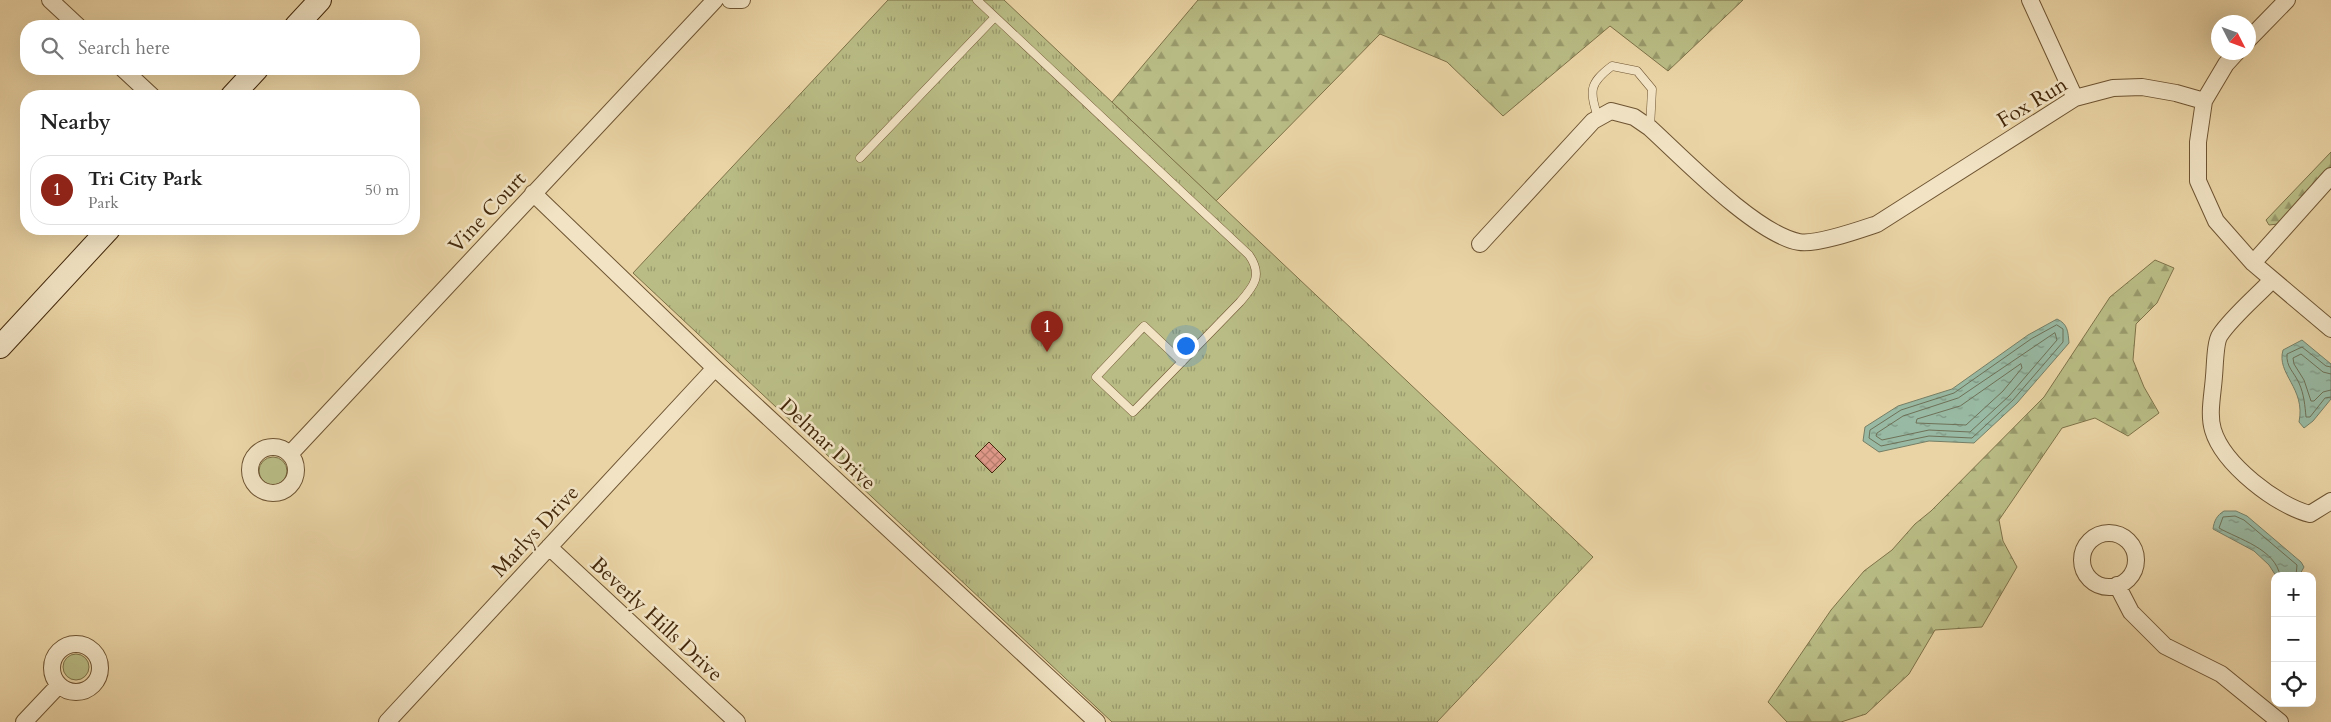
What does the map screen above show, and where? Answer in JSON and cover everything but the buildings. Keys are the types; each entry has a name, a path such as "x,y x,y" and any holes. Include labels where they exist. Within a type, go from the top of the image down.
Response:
{"street":[{"path":"50,0 72,20"},
{"path":"302,20 320,0"},
{"name":"Vine Court","path":"290,454 715,0"},
{"path":"730,0 742,0"},
{"path":"2030,0 2075,98"},
{"path":"2256,32 2287,0"},
{"path":"2230,60 2204,101 2198,142 2198,181 2216,221 2253,263 2331,330"},
{"path":"129,75 146,90"},
{"path":"238,90 251,75"},
{"name":"Fox Run","path":"1598,118 1611,111 1634,117 1650,128 1761,226 1800,242 1843,236 1877,224 2075,98 2113,88 2142,87 2176,93 2204,101"},
{"path":"1480,244 1593,121 1598,118"},
{"path":"2253,263 2331,176"},
{"name":"Delmar Drive","path":"533,193 715,368 1097,722"},
{"path":"0,347 103,235"},
{"path":"2272,280 2219,337 2212,402 2212,429 2221,448 2258,488 2276,500 2294,510 2310,514 2331,501"},
{"name":"Marlys Drive","path":"387,722 715,368"},
{"name":"Beverly Hills Drive","path":"549,547 737,722"},
{"path":"2117,586 2131,612 2165,646 2221,674 2280,722"},
{"path":"24,722 58,686"}],"lane":[{"path":"977,0 1249,255 1256,265 1254,282 1248,293 1182,362 1133,412 1096,377 1144,326 1182,362"},
{"path":"860,158 995,17"},
{"path":"1598,118 1591,93 1596,77 1612,66 1637,71 1652,89 1650,128"}],"green space":[{"path":"888,0 1004,0 1593,557 1437,722 1112,722 633,273"},
{"path":"1198,0 1743,0 1668,71 1610,26 1503,116 1447,62 1380,34 1216,201 1112,102"},
{"path":"2331,152 2331,170 2278,224 2269,225 2266,220"},
{"path":"2155,260 2174,268 2157,303 2136,324 2133,360 2144,387 2159,413 2128,436 2095,418 2062,428 1999,520 2003,541 2017,567 1982,627 1935,630 1909,674 1866,714 1841,722 1787,722 1768,702 1831,610 1864,571 1892,550 1915,524 1931,511 2044,397 2110,297"},
{"path":"273,457 283,461 287,471 283,481 273,485 263,481 259,471 263,461"},
{"path":"76,654 86,657 89,667 86,677 76,680 66,677 63,667 66,657"}],"water":[{"path":"2057,319 2061,321 2068,332 2069,343 2017,403 1974,443 1929,441 1879,452 1863,441 1865,427 1898,406 1952,389 2028,335"},
{"path":"2302,340 2331,364 2331,399 2313,421 2304,428 2299,422 2300,410 2298,400 2282,359 2283,350"},
{"path":"2224,511 2236,511 2247,516 2301,562 2304,567 2301,572 2273,572 2254,551 2213,529 2219,514"}],"place":[{"name":"Tri City Park","path":"1047,352"}]}
